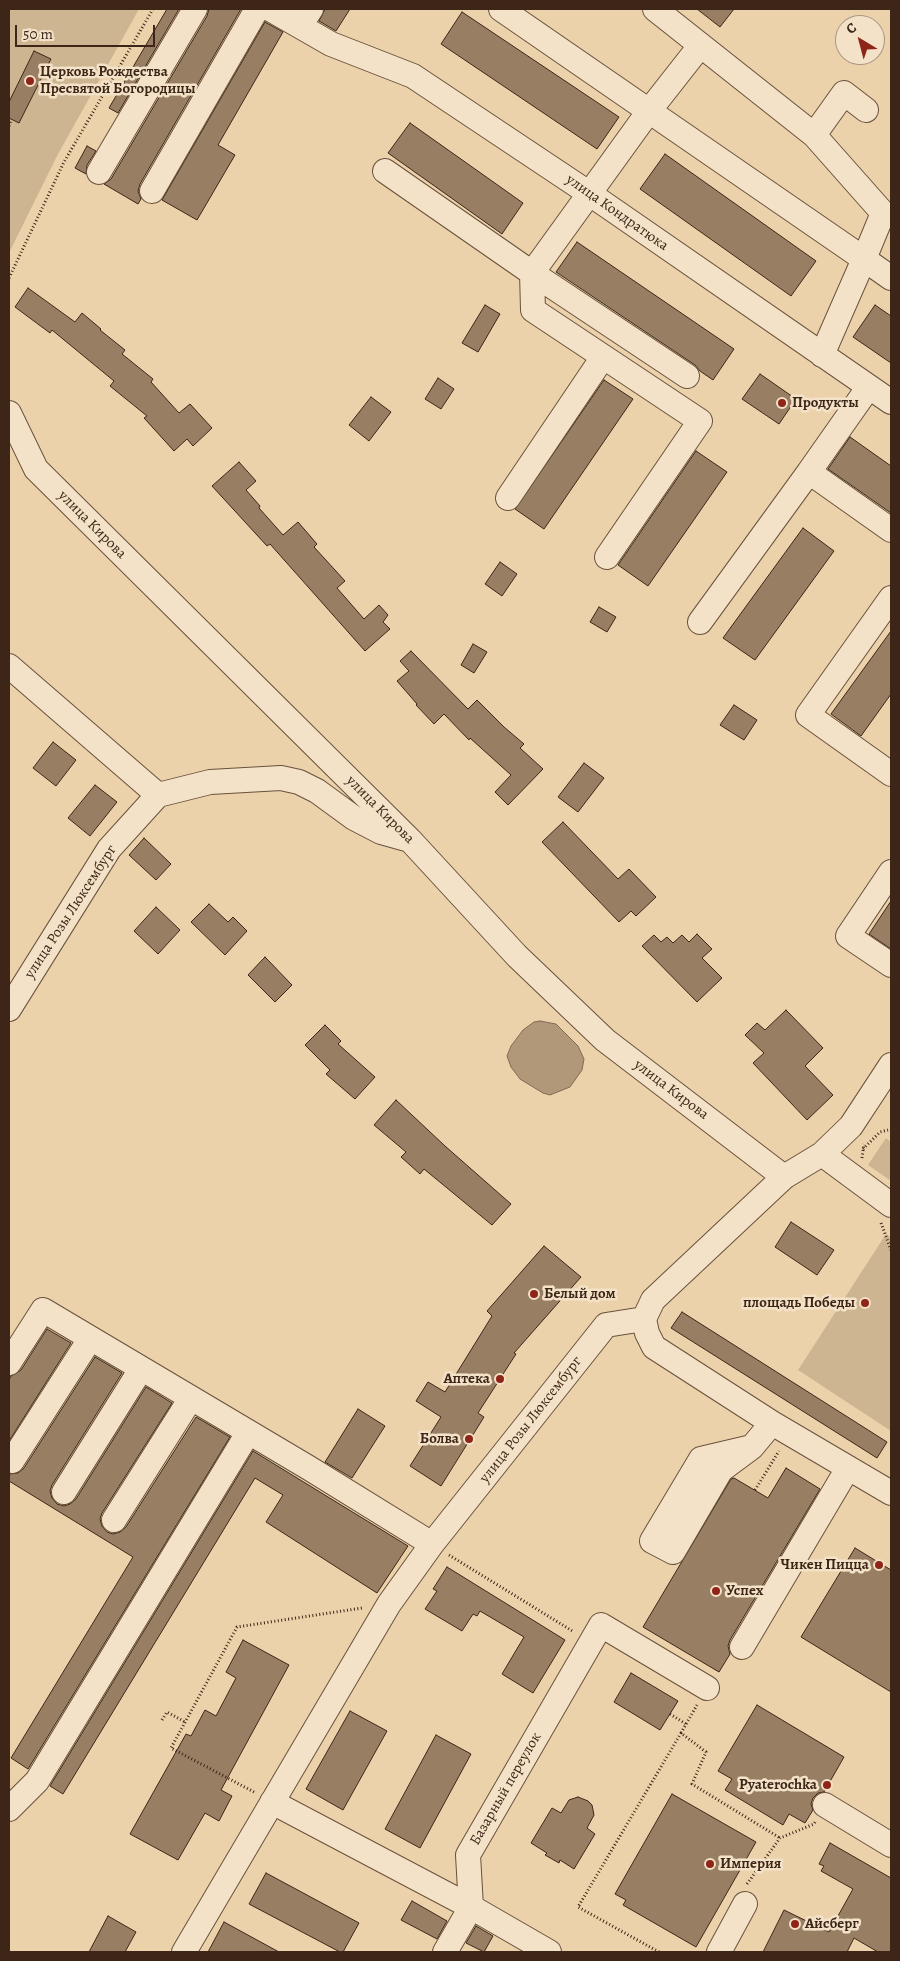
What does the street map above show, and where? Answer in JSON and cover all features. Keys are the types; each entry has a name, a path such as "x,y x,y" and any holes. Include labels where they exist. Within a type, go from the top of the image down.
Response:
{"street":[{"path":"99,172 195,9"},
{"path":"152,191 257,9"},
{"name":"улица Кондратюка","path":"270,9 305,18 331,44 413,76 590,194 868,388 891,402"},
{"path":"501,9 891,278"},
{"path":"655,9 814,135 887,208 822,355"},
{"path":"607,557 700,421 533,310 532,274 649,111 700,46"},
{"path":"814,135 844,93 866,110"},
{"path":"385,170 532,274 687,376"},
{"path":"508,498 603,357"},
{"path":"700,622 868,388"},
{"name":"улица Кирова","path":"9,413 36,469 410,840 517,956 605,1040 784,1176"},
{"path":"809,472 891,530"},
{"path":"891,598 808,715 891,774"},
{"path":"9,666 158,795 210,782 281,778 299,782 317,791 354,818 381,832 410,840"},
{"name":"улица Розы Люксембург","path":"9,1009 109,849 158,795"},
{"path":"891,872 848,936 891,965"},
{"path":"891,1065 851,1126 822,1154 784,1176 653,1300 644,1319 647,1333 654,1346 772,1423 891,1492"},
{"path":"822,1154 891,1205"},
{"path":"9,1363 43,1310 309,1468 432,1544"},
{"name":"улица Розы Люксембург","path":"184,1952 388,1604 432,1544 606,1324 644,1319"},
{"path":"12,1461 90,1338"},
{"path":"64,1492 141,1369"},
{"path":"114,1520 191,1398"},
{"path":"752,1448 701,1459 652,1540 673,1552 721,1470 752,1448 772,1423"},
{"path":"9,1809 37,1781 248,1432"},
{"path":"742,1647 848,1468"},
{"path":"596,1634 707,1688"},
{"name":"Базарный переулок","path":"471,1907 468,1855 596,1634"},
{"path":"272,1802 471,1907 549,1952"},
{"path":"825,1805 891,1845"},
{"path":"719,1952 744,1898"},
{"path":"445,1952 471,1907"}],"path":[{"path":"9,278 64,162 153,9"},
{"path":"9,126 12,120"},
{"path":"863,1150 880,1132 888,1130"},
{"path":"432,1544 596,1634"},
{"path":"272,1802 171,1748 237,1627 388,1604"},
{"path":"659,1952 578,1907 707,1688"},
{"path":"162,1720 167,1712 185,1722"},
{"path":"670,1714 686,1724"},
{"path":"681,1733 706,1752 692,1784 780,1838"},
{"path":"744,1898 780,1838 814,1824 825,1805"}],"shaded area":[{"path":"9,9 139,9 57,156 9,253"},
{"path":"540,1021 556,1024 578,1046 584,1059 582,1070 570,1087 550,1095 543,1093 520,1079 511,1067 507,1056 511,1046 523,1030 534,1022"},
{"path":"886,1138 891,1142 891,1181 868,1165"},
{"name":"площадь Победы","path":"886,1234 891,1238 891,1431 798,1370"}],"building":[{"path":"167,9 179,9 118,113 109,108"},
{"path":"209,9 241,9 140,184 138,191 141,199 138,204 104,184 111,179 207,16"},
{"path":"325,9 350,9 336,31 319,21"},
{"path":"697,9 734,9 720,27"},
{"path":"462,12 619,117 597,149 441,44"},
{"path":"265,22 283,32 218,145 235,155 197,220 162,200"},
{"name":"Церковь Рождества Пресвятой Богородицы","path":"34,51 51,59 19,123 9,118 9,102"},
{"path":"410,123 523,203 502,234 388,153"},
{"path":"87,146 96,151 87,165 86,174 75,168"},
{"path":"665,154 816,261 791,296 640,189"},
{"path":"577,242 734,349 713,380 695,365 556,272"},
{"path":"28,288 75,322 82,313 125,350 122,354 153,379 151,382 179,413 190,404 212,428 193,446 187,439 174,451 144,418 147,416 110,386 114,381 52,330 50,333 15,307"},
{"path":"485,305 500,314 478,352 462,343"},
{"path":"875,305 891,316 891,363 853,337"},
{"path":"760,374 796,399 779,424 742,399"},
{"path":"438,378 454,389 441,409 425,399"},
{"path":"604,380 633,399 544,529 515,509"},
{"path":"371,397 391,412 369,441 349,425"},
{"path":"850,437 891,466 891,513 828,469"},
{"path":"696,451 727,472 648,586 618,565"},
{"path":"239,462 256,481 246,490 260,506 259,508 283,535 298,522 317,544 314,547 345,581 337,588 364,619 379,605 388,615 383,622 390,629 365,651 270,544 267,546 212,486"},
{"path":"803,528 834,551 755,660 723,638"},
{"path":"500,562 517,574 502,596 485,584"},
{"path":"599,607 616,617 607,632 590,622"},
{"path":"891,631 891,694 861,736 831,714"},
{"path":"473,644 487,652 474,673 461,665"},
{"path":"411,651 468,709 477,700 524,744 520,748 543,769 508,805 495,792 511,775 470,738 469,740 444,714 434,724 397,681 409,671 400,661"},
{"path":"734,705 757,720 744,740 720,725"},
{"path":"53,742 76,760 56,786 33,768"},
{"path":"584,763 604,778 578,812 558,797"},
{"path":"95,785 117,802 90,836 68,818"},
{"path":"563,822 618,879 629,869 656,897 636,916 631,911 619,922 542,842"},
{"path":"144,838 171,864 156,880 129,855"},
{"path":"891,901 891,949 869,934"},
{"path":"209,904 228,922 233,917 247,931 225,955 191,922"},
{"path":"156,907 180,930 158,954 134,931"},
{"path":"697,934 712,949 702,958 722,978 697,1002 642,946 654,935 661,942 667,937 673,943 682,935 689,942"},
{"path":"265,957 292,985 275,1002 248,975"},
{"path":"786,1010 823,1048 805,1066 833,1095 807,1120 753,1063 764,1053 745,1035 757,1023 765,1030"},
{"path":"325,1025 341,1041 338,1044 375,1077 355,1099 326,1074 330,1070 305,1045"},
{"path":"396,1100 511,1204 492,1225 424,1169 420,1174 401,1157 406,1152 374,1125"},
{"path":"791,1222 834,1250 817,1275 775,1247"},
{"path":"544,1246 581,1277 514,1353 516,1354 478,1413 484,1417 441,1486 410,1466 441,1417 416,1401 428,1382 445,1392 492,1316 487,1311"},
{"path":"682,1312 887,1442 877,1458 671,1328"},
{"path":"47,1329 71,1343 9,1441 9,1380 11,1376 21,1370"},
{"path":"95,1357 122,1373 52,1485 50,1491 52,1498 57,1504 64,1506 76,1499 146,1387 172,1403 102,1513 100,1519 102,1526 107,1532 113,1534 120,1532 126,1527 196,1417 230,1437 28,1769 11,1758 133,1557 9,1481 9,1474 18,1473 24,1468"},
{"path":"358,1409 385,1426 352,1478 325,1462"},
{"path":"253,1451 408,1546 377,1593 266,1522 283,1495 255,1478 63,1794 50,1786"},
{"name":"Успех","path":"786,1468 820,1489 730,1640 728,1646 730,1654 719,1672 643,1627 731,1479 734,1478 768,1498"},
{"path":"855,1548 891,1570 891,1692 801,1637"},
{"path":"447,1567 565,1640 533,1693 502,1674 524,1637 480,1611 477,1616 473,1614 462,1631 425,1609 437,1591 433,1589"},
{"path":"243,1640 289,1665 221,1790 232,1796 219,1821 205,1813 178,1860 130,1834 186,1734 191,1736 205,1710 216,1716 236,1678 226,1672"},
{"path":"631,1673 678,1701 660,1730 614,1702"},
{"path":"757,1705 844,1757 824,1792 818,1793 813,1798 811,1804 813,1810 805,1823 789,1814 783,1825 725,1790 732,1779 718,1771"},
{"path":"350,1711 387,1731 343,1810 306,1789"},
{"path":"436,1735 471,1754 420,1848 385,1829"},
{"name":"Империя","path":"672,1794 756,1842 696,1947 623,1905 626,1900 615,1894"},
{"path":"578,1797 592,1805 594,1815 587,1828 595,1834 574,1869 560,1860 559,1863 545,1855 547,1853 531,1843 552,1808 561,1813 569,1800"},
{"path":"830,1843 891,1878 891,1952 878,1952 854,1938 847,1952 763,1952 784,1910 829,1932 853,1889 821,1871 824,1866 819,1864"},
{"path":"266,1873 359,1923 343,1952 249,1904"},
{"path":"412,1901 447,1921 437,1939 401,1920"},
{"path":"108,1916 136,1932 125,1952 89,1952"},
{"path":"224,1922 279,1952 208,1952"},
{"path":"476,1926 493,1936 484,1952 466,1943"}],"place":[{"name":"Церковь Рождества Пресвятой Богородицы","path":"30,81"},
{"name":"Продукты","path":"782,403"},
{"name":"Белый дом","path":"534,1294"},
{"name":"площадь Победы","path":"865,1303"},
{"name":"Аптека","path":"500,1379"},
{"name":"Болва","path":"469,1439"},
{"name":"Чикен Пицца","path":"879,1565"},
{"name":"Успех","path":"716,1591"},
{"name":"Pyaterochka","path":"827,1785"},
{"name":"Империя","path":"710,1864"},
{"name":"Айсберг","path":"795,1924"}]}
